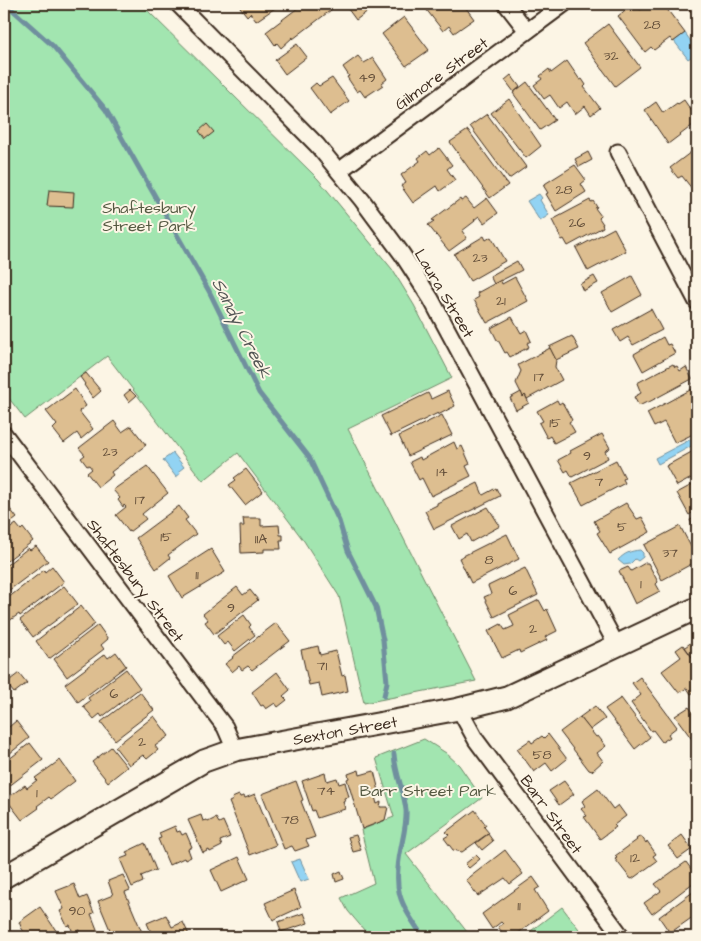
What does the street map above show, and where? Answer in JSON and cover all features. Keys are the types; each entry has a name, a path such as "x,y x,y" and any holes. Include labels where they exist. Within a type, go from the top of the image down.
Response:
{"main road":[{"name":"Sexton Street","path":"6,873 204,761 235,750 459,709 507,697 697,608"}],"street":[{"name":"Laura Street","path":"178,4 293,120 339,171 402,254 431,299 617,646"},
{"path":"506,4 527,31"},
{"name":"Gilmore Street","path":"339,171 564,4"},
{"path":"618,152 697,302"},
{"name":"Shaftesbury Street","path":"4,434 225,727 235,750"},
{"name":"Barr Street","path":"459,709 476,740 622,937"}],"green space":[{"name":"Shaftesbury Street Park","path":"4,4 141,4 318,179 392,269 414,305 452,378 348,429 476,681 364,703 339,596 304,541 238,453 203,481 107,356 25,419 4,392"},
{"name":"Barr Street Park","path":"424,739 446,753 459,765 482,798 406,854 471,937 370,937 348,911 341,898 374,883 361,830 394,817 376,758"},
{"path":"562,907 585,937 523,937"}],"water":[{"path":"685,33 697,50 697,53 688,59 674,41"},
{"path":"539,194 542,198 540,200 549,215 540,221 527,201"},
{"path":"697,436 697,443 658,464 655,458"},
{"path":"173,453 184,467 176,477 163,460"},
{"path":"640,550 643,553 643,557 638,561 635,559 630,564 624,565 618,560 628,553"},
{"path":"300,859 309,879 300,882 291,862"}],"building":[{"path":"241,4 281,4 256,21 250,13 247,16 240,7 242,6"},
{"path":"303,4 326,4 331,10 281,48 277,43 275,45 266,32"},
{"path":"368,4 372,8 356,20 345,5"},
{"path":"422,4 463,4 474,19 454,33 449,26 443,31"},
{"path":"640,4 663,4 685,33 673,42 670,38 654,50 651,47 645,52 618,16 628,8 630,11 637,6 640,10 643,8"},
{"path":"686,4 697,4 697,17 695,18"},
{"path":"404,17 429,50 406,66 382,34"},
{"path":"608,24 640,67 615,86 583,43"},
{"path":"297,44 307,57 285,74 275,60"},
{"path":"358,56 364,63 373,58 387,79 382,83 383,85 365,97 360,90 357,92 343,67"},
{"path":"567,61 580,80 582,79 586,85 584,87 600,108 591,115 585,106 575,114 567,102 559,108 550,95 544,99 534,85 542,79 540,76 549,69 551,73"},
{"path":"511,75 520,87 514,92 505,80"},
{"path":"332,78 349,101 330,115 310,88 316,83 319,86"},
{"path":"527,82 555,120 540,130 513,93"},
{"path":"509,99 541,146 526,158 491,113"},
{"path":"684,100 697,119 697,122 668,144 645,110 656,102 663,113"},
{"path":"487,114 526,167 509,179 470,126"},
{"path":"207,124 214,132 205,139 199,131"},
{"path":"468,130 508,185 490,198 450,142"},
{"path":"439,148 452,165 447,169 455,180 440,191 437,186 413,203 401,186 406,183 401,175 420,161 418,158 427,151 430,155"},
{"path":"695,149 697,152 697,187 693,190 682,176 678,178 670,168"},
{"path":"588,152 592,160 579,167 575,159"},
{"path":"575,165 586,180 581,184 586,192 556,211 543,185"},
{"path":"49,190 74,192 73,207 47,206"},
{"path":"466,198 474,208 487,198 498,213 484,223 479,216 462,231 467,238 449,251 428,225 460,199 461,201"},
{"path":"697,199 697,211 692,202"},
{"path":"590,200 597,207 595,208 601,216 599,218 603,227 568,246 564,239 562,240 552,220"},
{"path":"614,228 626,251 588,271 576,248"},
{"path":"484,236 486,240 491,237 505,261 470,281 454,254"},
{"path":"517,261 522,270 494,284 490,276"},
{"path":"594,276 598,283 583,291 580,284"},
{"path":"632,276 642,295 612,312 602,293"},
{"path":"515,277 528,301 487,323 474,300 479,297 477,293 501,280 502,284"},
{"path":"651,309 662,330 633,345 628,337 620,342 613,330"},
{"path":"512,317 521,333 526,330 531,341 527,343 529,347 510,357 507,352 505,353 491,328"},
{"path":"572,336 579,349 556,360 549,347"},
{"path":"663,337 667,345 670,344 675,353 643,371 634,354"},
{"path":"550,348 556,360 555,367 562,380 527,399 525,395 523,397 516,383 521,371 518,365"},
{"path":"673,364 680,371 686,367 692,379 639,406 634,397 641,393 637,383"},
{"path":"86,373 101,391 93,398 80,377"},
{"path":"697,381 697,394 693,383"},
{"path":"75,389 86,406 79,411 93,429 81,439 77,433 64,443 53,429 57,425 46,411"},
{"path":"692,389 697,399 697,405 695,406 697,407 697,432 675,443 664,422 654,427 647,413"},
{"path":"130,390 136,396 129,402 124,395"},
{"path":"448,391 455,406 391,436 381,416 428,393 431,399"},
{"path":"521,392 529,403 516,410 510,398"},
{"path":"557,400 559,404 562,402 572,420 569,422 575,432 554,443 550,436 547,438 539,423 543,421 537,411"},
{"path":"442,415 452,435 408,456 399,436"},
{"path":"114,421 122,432 131,426 146,445 111,472 113,475 98,487 87,473 92,469 81,458 85,455 79,448"},
{"path":"602,434 610,448 605,451 608,458 572,477 568,470 565,472 558,460 571,453 570,451"},
{"path":"454,442 457,449 462,446 470,464 466,466 471,476 431,496 422,478 419,480 410,462 420,457 421,460"},
{"path":"697,449 697,475 677,486 666,466"},
{"path":"616,460 625,478 623,479 625,483 583,505 571,483"},
{"path":"147,466 168,493 142,514 146,519 129,532 116,515 126,507 124,505 123,507 118,500 120,498 113,490"},
{"path":"246,469 263,491 245,505 229,485 236,480 234,478"},
{"path":"697,482 697,510 689,515 677,493"},
{"path":"478,483 483,495 496,488 500,496 434,529 425,511"},
{"path":"626,503 637,519 642,517 650,532 610,554 597,533 600,531 594,521"},
{"path":"7,505 17,518 4,528 4,508"},
{"path":"179,506 188,518 185,520 196,534 168,555 170,558 156,569 136,538"},
{"path":"488,507 500,526 471,542 467,534 459,539 452,526"},
{"path":"697,517 697,534 690,520"},
{"path":"243,518 261,518 261,526 279,525 280,535 283,535 283,540 280,540 281,549 264,549 264,552 241,553 240,526 244,526"},
{"path":"16,524 21,530 23,528 33,541 4,563 4,533"},
{"path":"680,526 697,561 662,580 644,545"},
{"path":"507,534 519,559 471,583 459,558"},
{"path":"36,546 48,561 4,594 4,567 28,548 30,550"},
{"path":"211,549 225,572 182,598 169,576"},
{"path":"648,563 658,582 656,584 660,591 635,604 619,571 628,567 631,571"},
{"path":"52,566 64,582 20,616 19,614 9,621 4,614 4,601"},
{"path":"525,568 538,595 494,617 484,597 491,594 488,586"},
{"path":"64,586 78,604 33,637 20,620"},
{"path":"237,587 243,595 250,590 258,600 214,634 205,622 208,620 203,614"},
{"path":"539,600 545,611 547,609 557,631 545,637 547,640 520,653 519,650 502,658 488,631 501,624 505,630 514,626 509,615"},
{"path":"81,606 95,624 49,659 36,641"},
{"path":"244,615 255,635 235,651 228,642 224,645 217,636"},
{"path":"276,623 290,641 252,670 248,666 242,670 239,666 232,672 225,664"},
{"path":"98,625 108,639 101,645 104,649 67,677 54,659"},
{"path":"697,638 697,658 694,660 685,647"},
{"path":"683,645 697,664 697,690 691,694 687,688 679,693 662,671 681,657 676,650"},
{"path":"318,646 320,655 336,651 342,676 345,675 348,691 322,697 319,683 309,685 301,650"},
{"path":"116,652 126,666 78,702 65,684 105,654 108,658"},
{"path":"126,669 140,688 102,717 100,714 94,719 83,706 90,701 88,698"},
{"path":"277,672 290,690 283,696 287,700 278,707 275,703 266,709 263,705 261,706 252,692"},
{"path":"19,673 27,683 14,693 6,683"},
{"path":"640,677 677,727 668,734 670,737 662,742 653,730 651,731 631,703 641,695 632,683"},
{"path":"140,692 154,710 115,740 101,722"},
{"path":"621,698 650,737 635,749 605,709"},
{"path":"595,706 605,719 590,730 580,717"},
{"path":"689,707 697,718 697,746 675,716"},
{"path":"154,716 169,736 155,746 158,750 147,759 143,755 129,765 115,747"},
{"path":"580,717 606,746 597,753 603,761 592,771 589,770 560,732"},
{"path":"16,721 29,738 4,758 4,731"},
{"path":"548,734 567,759 552,771 546,763 534,772 517,749 530,740 532,743 542,736 544,738"},
{"path":"30,743 43,760 4,790 4,763"},
{"path":"111,747 127,767 108,782 92,762"},
{"path":"60,760 75,781 51,799 49,797 37,806 39,808 22,820 6,799 25,785 27,788 37,780 35,778"},
{"path":"359,770 360,775 374,771 379,791 374,793 377,804 381,802 380,807 388,807 385,820 362,829 347,779 349,778 348,774"},
{"path":"325,773 327,781 337,778 339,784 345,782 349,797 344,798 345,801 343,801 345,809 317,818 314,810 312,811 302,781"},
{"path":"296,781 303,800 301,801 315,837 306,840 309,846 295,851 292,846 284,849 262,794"},
{"path":"564,781 574,794 559,805 549,791"},
{"path":"598,789 613,809 618,805 626,816 614,825 616,827 600,839 584,817 587,816 581,809 585,806 582,801"},
{"path":"255,794 276,845 250,855 229,802 233,800 232,798 239,795 245,798"},
{"path":"475,810 486,825 484,827 489,833 462,852 453,850 444,838 449,835 446,832"},
{"path":"201,815 203,821 207,820 208,822 216,818 219,823 223,821 230,837 220,841 222,846 210,852 209,850 203,853 188,820"},
{"path":"175,826 177,832 180,831 182,835 186,833 192,847 188,849 191,857 169,865 158,839 161,838 159,833"},
{"path":"488,834 493,841 482,850 476,843"},
{"path":"356,835 361,850 353,852 348,837"},
{"path":"682,835 692,849 678,859 668,846"},
{"path":"641,836 656,854 653,856 657,861 632,879 615,859 617,858 615,856"},
{"path":"145,843 156,870 141,876 143,882 132,887 120,859 128,856 126,852"},
{"path":"505,850 523,874 510,884 505,878 478,896 466,880"},
{"path":"476,855 480,859 469,868 465,864"},
{"path":"239,857 249,879 221,892 211,870"},
{"path":"686,862 697,877 697,880 652,914 644,903 661,891 655,884"},
{"path":"341,871 344,879 336,882 334,874"},
{"path":"123,875 130,890 125,892 144,937 113,937 98,901 113,895 108,881"},
{"path":"533,877 540,887 535,890 548,911 513,937 506,937 498,927 503,924 501,922 492,929 482,914"},
{"path":"74,884 80,899 87,896 94,913 91,914 100,937 83,937 80,930 73,933 70,925 67,926 60,911 64,909 56,891"},
{"path":"697,889 697,914 670,933 659,917"},
{"path":"294,890 301,907 273,920 265,903"},
{"path":"40,907 60,937 28,937 22,929 19,922"},
{"path":"304,913 308,923 281,932 278,922"},
{"path":"166,915 172,927 183,922 190,937 153,937 147,923"},
{"path":"4,927 11,937 4,937"}],"waterway":[{"name":"Sandy Creek","path":"6,4 53,46 106,110 209,291 259,393 309,457 339,521 348,551 376,607 383,640 387,682 384,696"},
{"name":"Sandy Creek","path":"394,754 406,815 398,863 398,886 404,905 423,937"}]}
